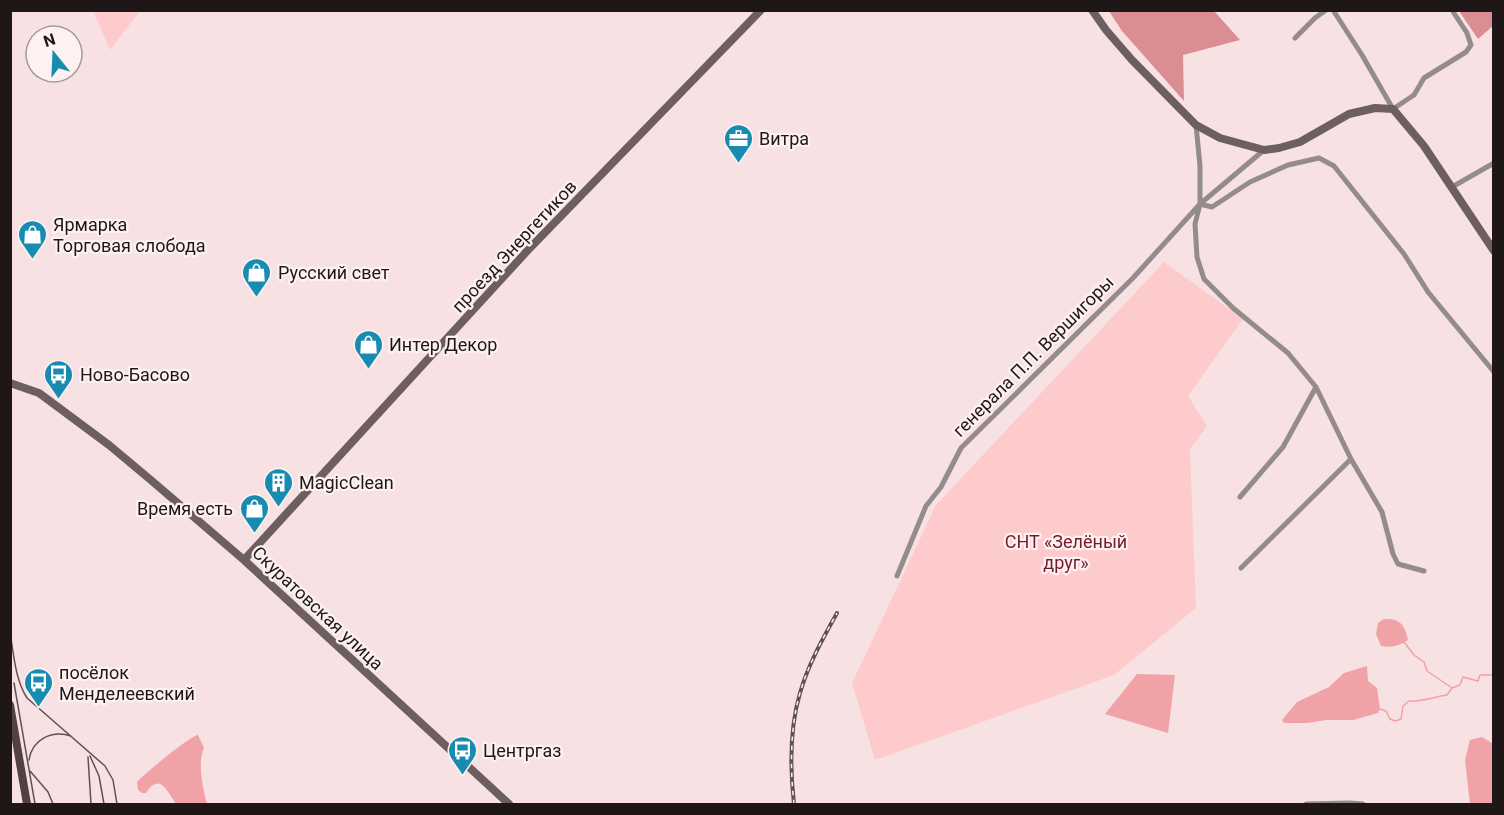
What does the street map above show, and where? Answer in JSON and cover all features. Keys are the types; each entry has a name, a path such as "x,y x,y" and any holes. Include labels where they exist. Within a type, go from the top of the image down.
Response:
{"main road":[{"path":"10,705 27,804"}],"street":[{"name":"проезд Энергетиков","path":"244,560 528,250 761,10"},
{"path":"1092,10 1132,60 1196,125 1220,138 1264,150 1299,142 1349,114 1375,108 1393,109 1414,95 1424,78 1466,52 1471,45 1467,33 1452,10"},
{"path":"1295,38 1326,10"},
{"path":"1333,10 1393,109 1424,146 1494,251"},
{"path":"1196,125 1200,166 1200,204 1195,224 1197,257 1204,279 1233,308 1288,353 1316,387 1351,459 1382,512 1393,554 1398,564 1424,571"},
{"name":"генерала П.П. Вершигоры","path":"897,576 926,506 941,487 961,448 1133,278 1200,204 1264,150"},
{"path":"1200,204 1215,206 1264,175 1313,158 1325,159 1334,166 1404,254 1428,292 1494,372"},
{"path":"1452,187 1494,163"},
{"name":"Скуратовская улица","path":"10,383 39,393 109,445 244,560 509,804"},
{"path":"1240,497 1283,447 1316,387"},
{"path":"1241,567 1351,459"},
{"path":"1306,804 1363,804"}],"green space":[{"path":"93,11 140,11 110,50"},
{"name":"СНТ «Зелёный друг»","path":"1164,262 1243,319 1188,396 1207,426 1190,449 1196,608 1114,675 875,760 852,683 936,505"}],"shaded area":[{"path":"1109,11 1214,11 1240,40 1183,55 1184,101 1122,31"},
{"path":"1459,11 1493,11 1493,26 1478,39"},
{"path":"1384,619 1398,621 1405,630 1408,640 1395,646 1381,646 1376,634 1378,623"},
{"path":"1367,666 1368,681 1377,688 1380,709 1378,713 1353,720 1284,723 1282,720 1297,702 1329,687 1344,673"},
{"path":"1137,674 1175,675 1168,733 1105,714"},
{"path":"198,735 204,748 201,768 207,804 176,804 166,789 159,784 155,784 146,793 138,790 137,782 141,778 177,748"},
{"path":"1482,737 1493,744 1493,804 1470,804 1465,760 1470,740"}],"waterway":[{"path":"1404,642 1414,655 1424,662 1427,671 1452,688"},
{"path":"1380,709 1386,711 1390,719 1395,721 1401,719 1403,706 1409,701 1447,695 1452,688 1460,685 1463,677 1478,681 1480,675 1494,675"}],"tram line":[{"path":"10,633 17,675 27,698 105,766 113,780 117,804"},
{"path":"14,683 35,804"},
{"path":"29,760 34,747 44,738 57,734 71,736"},
{"path":"90,756 99,776 104,804"},
{"path":"88,757 91,804"},
{"path":"30,771 48,792 53,804"}],"railway":[{"path":"794,804 792,748 797,706 812,662 837,613"}],"place":[{"name":"Витра","path":"738,164"},
{"name":"Ярмарка Торговая слобода","path":"32,260"},
{"name":"Русский свет","path":"257,298"},
{"name":"Интер Декор","path":"368,370"},
{"name":"Ново-Басово","path":"59,400"},
{"name":"MagicClean","path":"278,508"},
{"name":"Время есть","path":"254,534"},
{"name":"посёлок Менделеевский","path":"38,708"},
{"name":"Центргаз","path":"462,776"}]}
